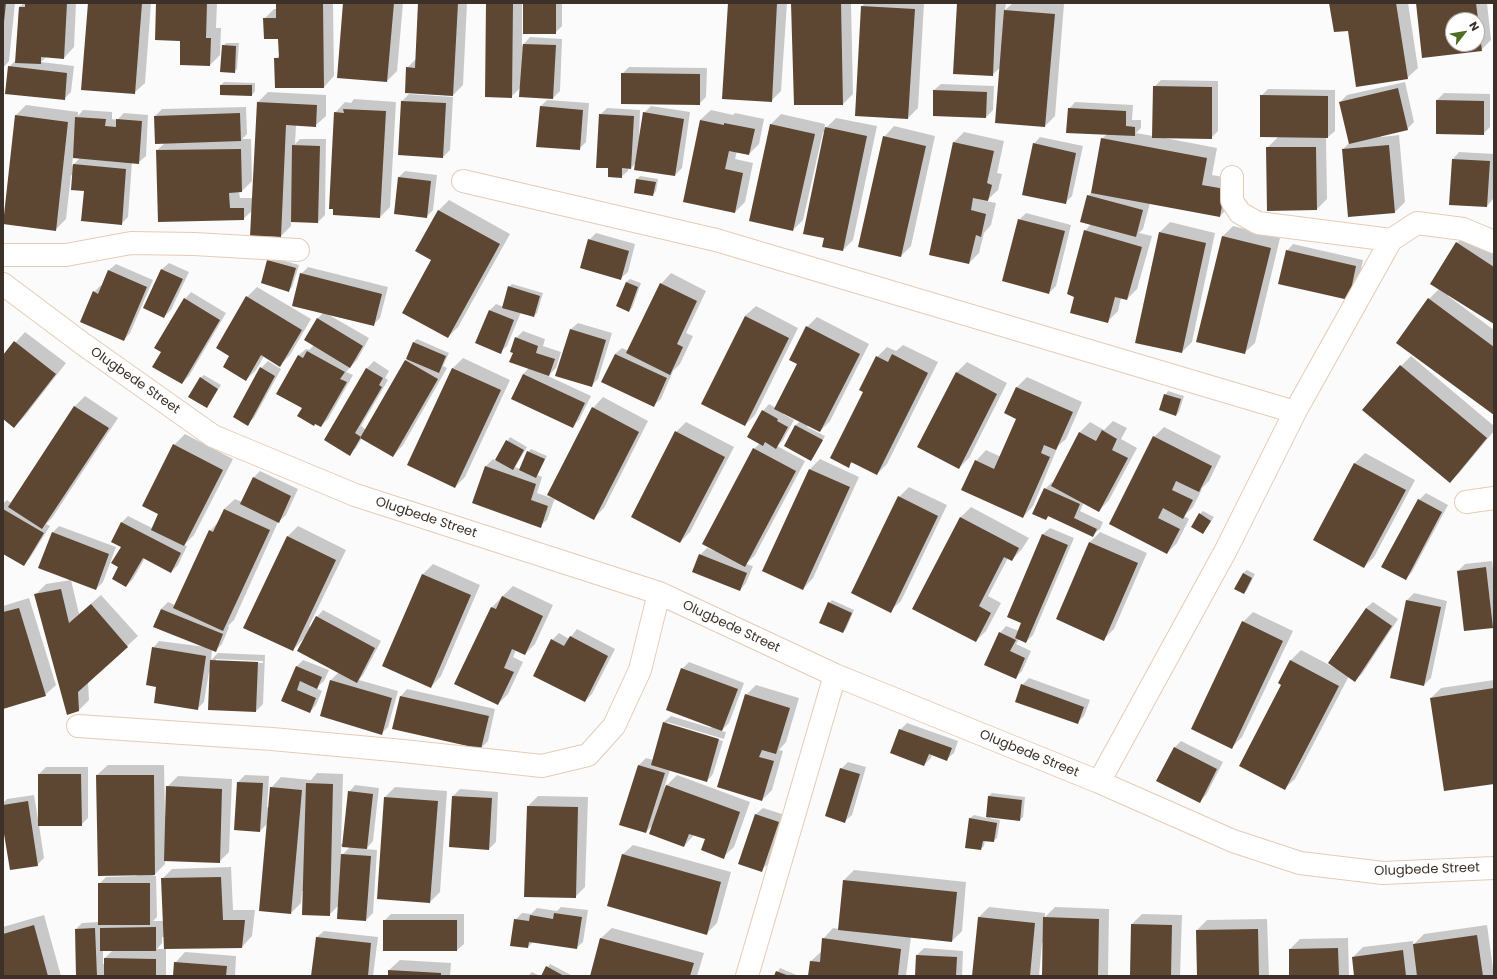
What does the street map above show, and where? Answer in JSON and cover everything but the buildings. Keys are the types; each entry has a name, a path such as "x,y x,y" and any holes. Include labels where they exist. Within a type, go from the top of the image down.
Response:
{"street":[{"path":"1232,177 1232,201 1240,213 1258,223 1391,240"},
{"path":"463,181 716,240 1295,412"},
{"path":"1099,782 1226,550 1295,412 1391,240 1417,223 1463,229 1494,242"},
{"path":"3,255 66,255 131,243 194,244 298,250"},
{"name":"Olugbede Street","path":"3,284 83,344 213,436 355,495 659,594 835,675 1099,782 1233,841 1300,863 1383,873 1494,868"},
{"path":"1466,502 1494,498"},
{"path":"78,726 272,739 542,766 588,755 614,726 640,670 659,594"},
{"path":"747,976 835,675"}]}
